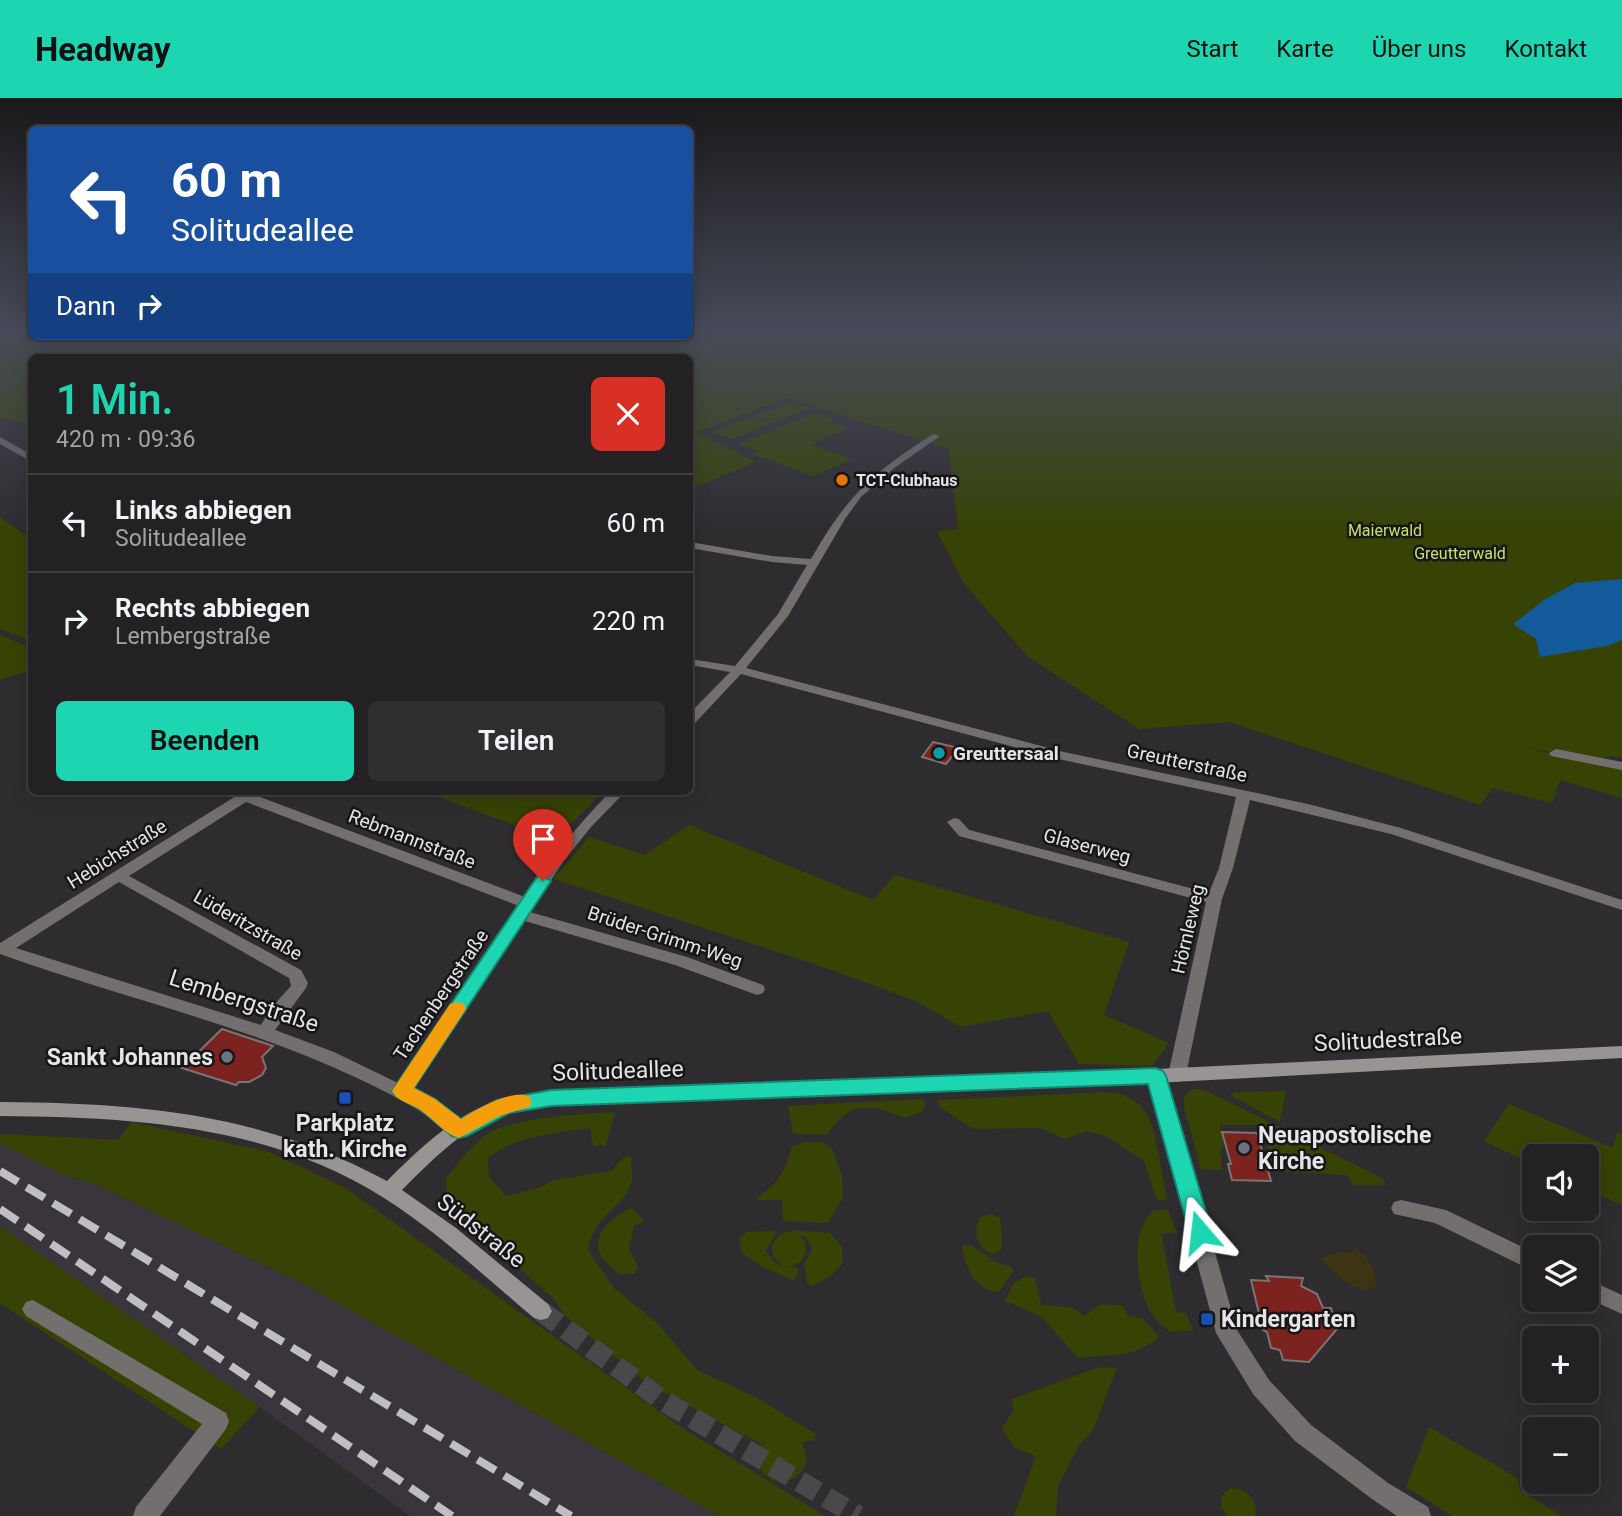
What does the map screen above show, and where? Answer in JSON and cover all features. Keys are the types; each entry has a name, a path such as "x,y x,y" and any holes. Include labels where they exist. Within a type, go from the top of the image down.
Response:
{"main road":[{"name":"Solitudestraße","path":"1156,1076 1622,1052"},
{"name":"Solitudeallee","path":"389,1191 459,1130 505,1105 551,1098 1156,1076"},
{"path":"0,1109 127,1112 229,1126 295,1145 389,1191"},
{"name":"Südstraße","path":"389,1191 440,1227 541,1311"}],"street":[{"path":"693,717 740,670 780,619 850,504 890,466 936,436"},
{"path":"0,440 28,457"},
{"path":"693,546 772,559 815,563"},
{"name":"Greutterstraße","path":"693,662 740,670 1063,756 1244,794 1396,831 1622,905"},
{"path":"1556,753 1622,766"},
{"name":"Hörnleweg","path":"1177,1075 1214,899 1226,868 1244,794"},
{"name":"Hebichstraße","path":"1,948 246,795"},
{"name":"Rebmannstraße","path":"250,795 524,909"},
{"name":"Tachenbergstraße","path":"402,1091 524,909 586,824 615,795"},
{"name":"Glaserweg","path":"954,822 964,833 1214,899"},
{"name":"Lüderitzstraße","path":"119,876 295,974 300,983 298,988 277,1012 265,1032"},
{"name":"Brüder-Grimm-Weg","path":"524,909 757,989"},
{"name":"Lembergstraße","path":"1,948 308,1047 428,1104 459,1130"},
{"path":"1156,1076 1227,1333 1261,1387 1303,1433 1380,1491 1419,1516"},
{"path":"1401,1208 1439,1216 1522,1257"},
{"path":"1599,1294 1622,1305"},
{"path":"33,1309 218,1421 145,1516"}],"shaded area":[{"path":"0,1143 64,1175 92,1183 302,1283 719,1516 410,1516 260,1407 0,1226"}],"green space":[{"name":"Maierwald","path":"0,399 28,399 28,423 0,418"},
{"name":"Maierwald","path":"693,399 784,399 697,432 756,462 693,488"},
{"name":"Maierwald","path":"791,399 1622,399 1622,758 1609,756 1601,761 1512,745 1622,769 1622,798 1560,780 1552,803 1493,788 1480,805 1229,722 1139,729 1027,656 963,582 937,531 958,529 949,449"},
{"path":"791,402 811,408 773,423 754,416"},
{"path":"815,413 836,420 831,422 848,428 810,445 853,459 813,476 752,454 758,451 738,444"},
{"path":"751,417 771,424 732,439 712,432"},
{"path":"0,517 28,537 28,640 0,629"},
{"path":"0,635 28,647 28,671 0,680"},
{"path":"433,795 600,795 555,840"},
{"path":"689,825 873,900 895,875 1129,942 1104,1015 1169,1043 1152,1066 1079,1064 1048,1011 961,1027 916,1001 815,964 553,879 589,837 645,855"},
{"path":"1193,1089 1205,1090 1382,1178 1386,1185 1353,1185 1347,1175 1274,1171 1262,1128 1254,1125 1220,1125 1224,1146 1220,1150 1222,1170 1201,1169 1184,1107 1184,1096"},
{"path":"1286,1091 1280,1122 1230,1095 1235,1092"},
{"path":"1111,1092 1136,1102 1147,1114 1156,1143 1167,1200 1157,1200 1144,1161 1108,1137 1087,1131 1065,1139 1040,1128 973,1129 940,1107 937,1100"},
{"path":"923,1099 925,1106 922,1112 905,1118 872,1108 853,1110 836,1123 828,1134 793,1134 788,1106"},
{"path":"1509,1104 1613,1148 1617,1132 1622,1134 1622,1205 1599,1194 1599,1144 1522,1144 1522,1159 1484,1141"},
{"path":"615,1112 606,1145 593,1146 590,1128 523,1140 488,1158 489,1177 506,1196 539,1188 554,1180 611,1171 624,1157 631,1156 632,1176 629,1189 597,1227 588,1250 613,1287 658,1324 697,1370 755,1397 816,1434 815,1440 802,1442 807,1461 792,1479 782,1482 765,1475 758,1457 761,1444 648,1384 564,1315 555,1300 455,1212 447,1197 446,1178 487,1134 531,1120"},
{"path":"132,1122 269,1152 344,1187 681,1427 825,1516 719,1516 302,1283 92,1183 64,1175 0,1143 0,1134 118,1140"},
{"path":"821,1142 832,1149 842,1175 843,1198 828,1223 783,1221 782,1200 755,1200 780,1177 792,1146"},
{"path":"632,1208 645,1222 634,1225 629,1249 638,1267 635,1274 619,1274 601,1257 599,1239 612,1220"},
{"path":"1155,1210 1168,1210 1177,1233 1161,1233 1176,1312 1186,1313 1193,1330 1170,1332 1150,1312 1142,1292 1137,1253 1139,1240 1147,1218"},
{"path":"992,1214 1000,1218 1002,1242 1001,1251 991,1254 982,1247 976,1233 980,1217"},
{"path":"0,1226 260,1407 221,1449 0,1303"},
{"path":"787,1230 830,1233 842,1247 843,1263 832,1275 812,1286 807,1283 804,1264 812,1249 806,1237"},
{"path":"777,1231 766,1251 776,1264 798,1268 797,1276 793,1280 765,1268 743,1254 739,1239 746,1232"},
{"path":"789,1232 801,1237 806,1249 801,1261 789,1266 777,1261 772,1249 777,1237"},
{"path":"962,1245 972,1246 996,1262 1012,1267 1013,1271 999,1292 983,1287 972,1276"},
{"path":"1026,1276 1035,1278 1041,1305 1070,1307 1085,1316 1100,1304 1123,1306 1128,1316 1142,1318 1159,1337 1130,1352 1078,1358 1042,1317 1005,1301 1013,1284"},
{"path":"1100,1367 1117,1368 1093,1430 1078,1447 1058,1486 1056,1516 1014,1516 1036,1456 1015,1448 1002,1429 1013,1411 1012,1399"},
{"path":"1429,1427 1518,1478 1522,1494 1526,1494 1562,1516 1452,1516 1406,1487"},
{"path":"1231,1488 1250,1496 1255,1505 1255,1516 1227,1516 1221,1507 1221,1496"}],"sand":[{"path":"1356,1249 1365,1256 1375,1274 1376,1286 1366,1291 1341,1278 1321,1258 1340,1252 1350,1253"}],"water":[{"path":"1622,579 1622,640 1607,646 1540,657 1536,639 1513,624 1544,600 1575,583"}],"building":[{"name":"Greuttersaal","path":"933,742 959,748 946,764 922,757"},
{"name":"Sankt Johannes","path":"222,1029 273,1046 262,1057 266,1068 262,1075 236,1085 182,1068"},
{"name":"Neuapostolische Kirche","path":"1222,1132 1257,1133 1271,1181 1232,1180 1228,1164 1231,1164"},
{"path":"1266,1276 1303,1278 1301,1286 1317,1294 1323,1308 1331,1308 1337,1329 1309,1362 1283,1360 1280,1350 1271,1348 1267,1332 1263,1330 1251,1280 1269,1281"}],"tunnel":[{"path":"541,1311 662,1400 858,1516"}],"railway":[{"path":"0,1171 571,1516"},
{"path":"0,1209 452,1516"}],"slow traffic":[{"path":"457,1009 402,1091 428,1104 459,1130 505,1105 521,1102"}],"place":[{"name":"TCT-Clubhaus","path":"842,480"},
{"name":"Greuttersaal","path":"939,753"},
{"name":"Sankt Johannes","path":"227,1057"},
{"name":"Parkplatz kath. Kirche","path":"345,1098"},
{"name":"Neuapostolische Kirche","path":"1244,1148"},
{"name":"Kindergarten","path":"1207,1319"}],"route":[{"path":"543,881 402,1091 428,1104 459,1130 505,1105 551,1098 1156,1076 1200,1232"}],"park label":[{"name":"Greutterwald","path":"1460,553"}]}
